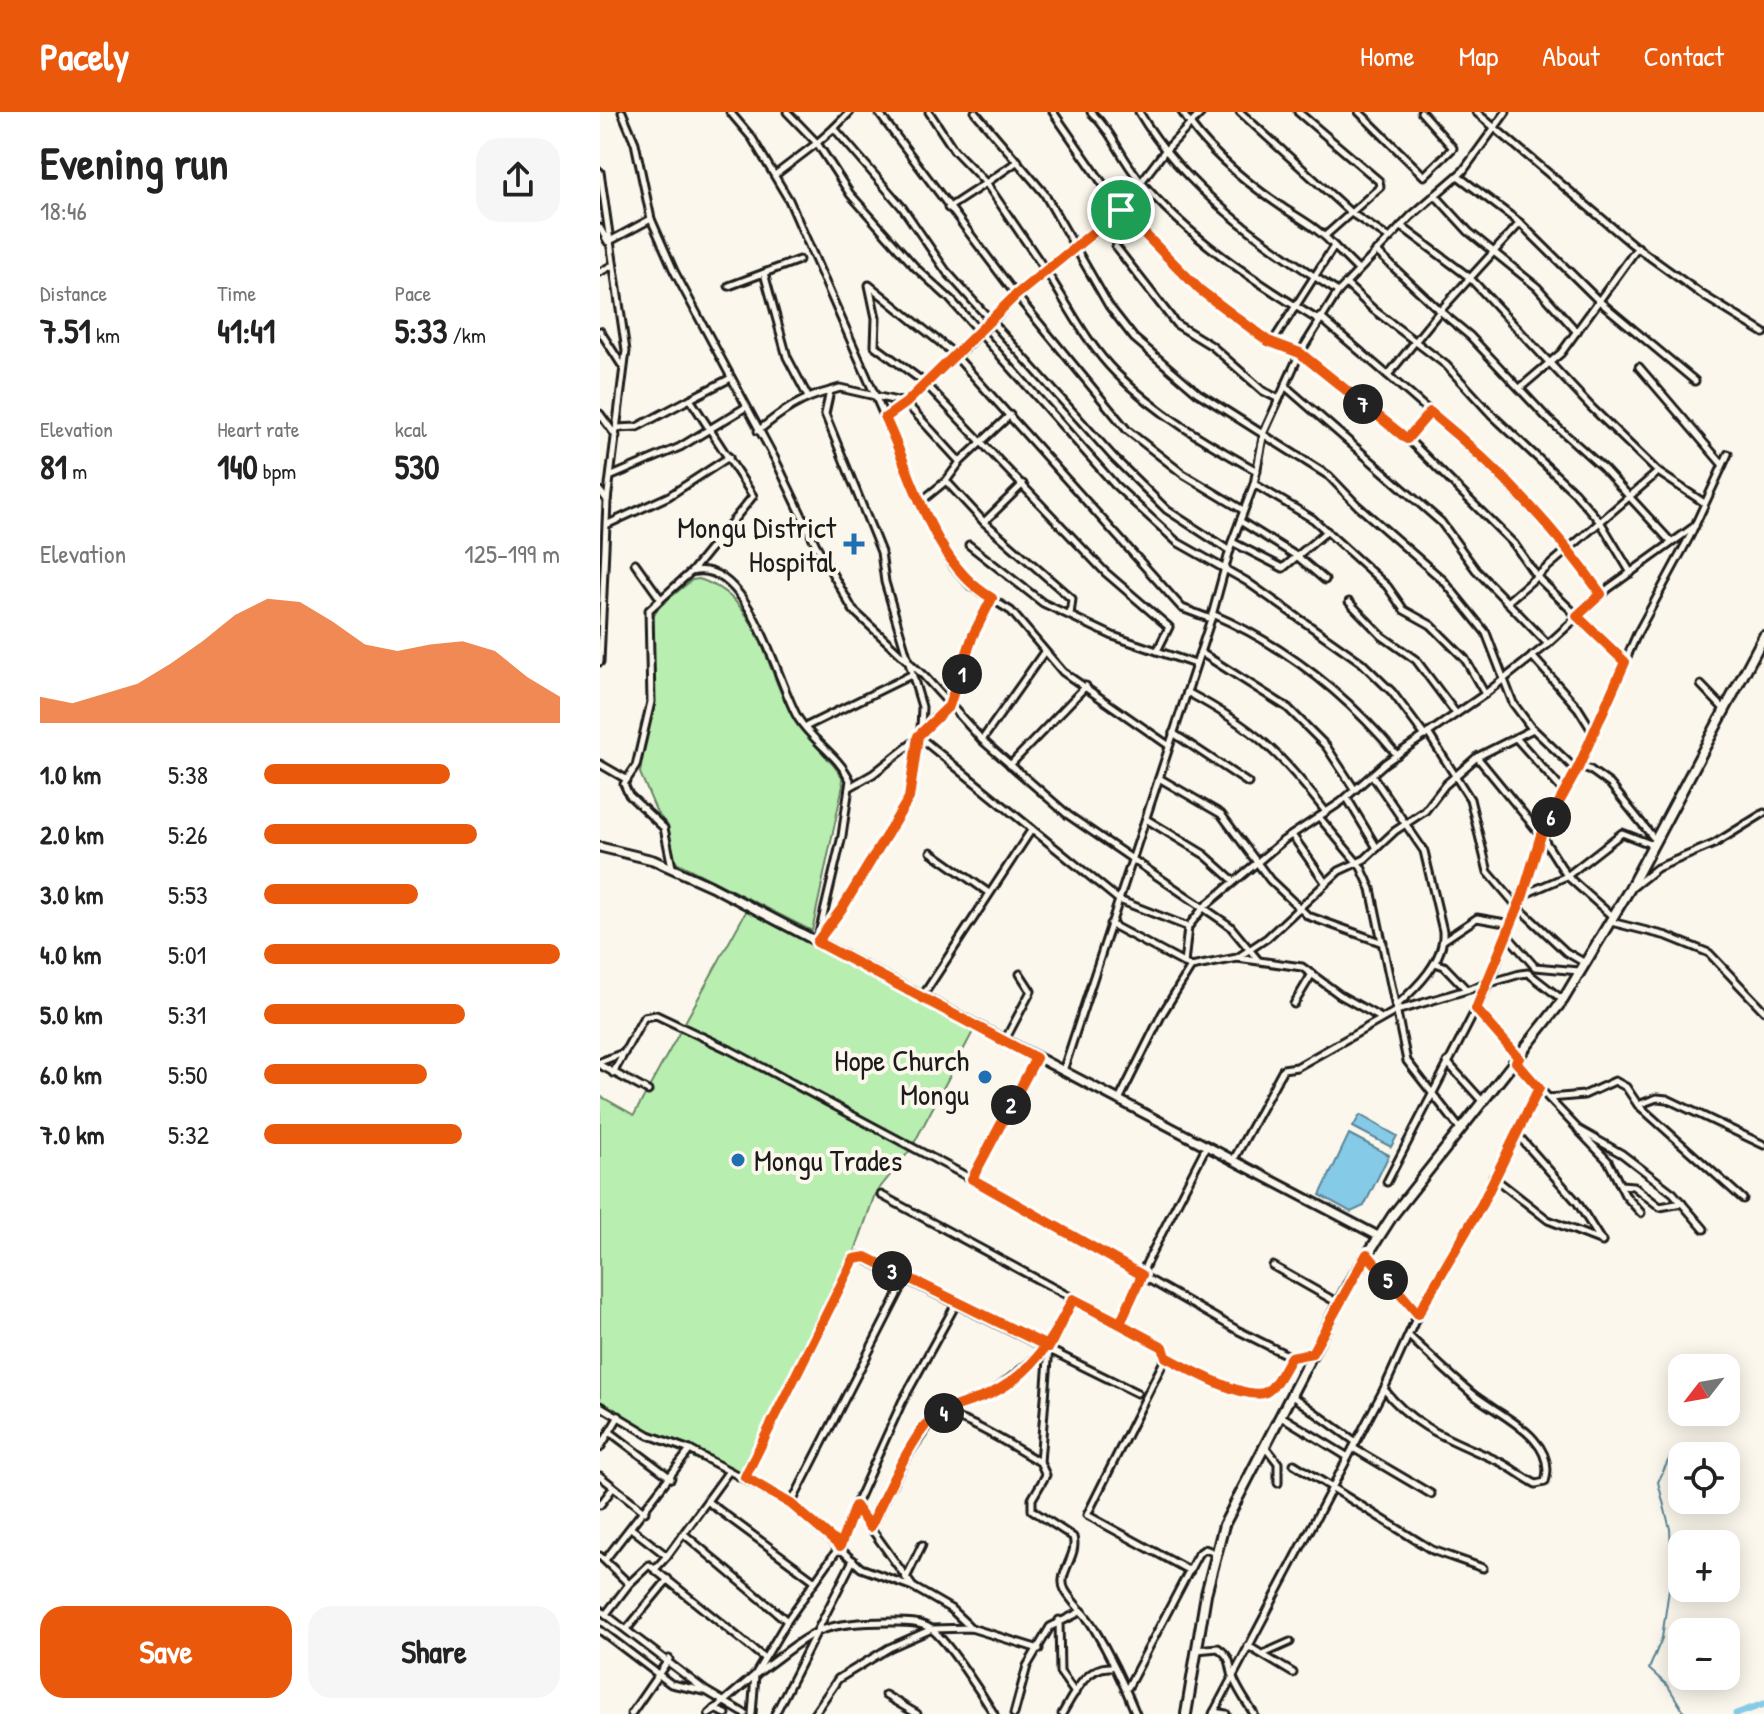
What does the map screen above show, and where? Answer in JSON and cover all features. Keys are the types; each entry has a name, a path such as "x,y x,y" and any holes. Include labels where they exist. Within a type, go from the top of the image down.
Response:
{"main road":[{"path":"1186,1714 1215,1553 1229,1513 1338,1303 1378,1236 1563,1000 1629,890 1763,640"},
{"path":"600,847 633,853 672,867 819,938 1004,1041 1378,1236"}],"street":[{"path":"622,112 635,143 651,219 846,600 1010,765 1068,815 1230,926 1258,960"},
{"path":"730,112 747,131 775,175 875,395 919,503 954,567 971,586 1021,621 1063,672 1168,745"},
{"path":"787,112 817,143 850,194 1115,485 1177,542 1226,568 1327,635 1392,692 1457,775 1470,799 1488,872 1518,907 1566,952 1586,963"},
{"path":"775,175 817,143 850,112"},
{"path":"878,112 1016,295 1127,430 1183,474 1243,510"},
{"path":"929,112 954,150 986,183 1092,343 1115,372 1188,431 1257,471"},
{"path":"975,112 1044,193 1109,306 1134,338 1198,393 1264,432 1340,485 1358,506 1444,581 1486,633 1513,703 1533,729 1578,768 1589,769"},
{"path":"1053,112 1121,210 1200,290 1272,343 1300,353 1407,439 1514,544 1537,577 1625,662"},
{"path":"1091,112 1112,132 1142,182 1230,265 1319,318 1496,469 1570,550 1601,594"},
{"path":"1139,112 1164,152 1234,219 1338,292"},
{"path":"1182,112 1219,154 1259,189 1326,235 1358,270"},
{"path":"885,418 906,403 992,322 1016,295 1121,210 1164,152 1202,112"},
{"path":"1240,112 1351,213 1389,238"},
{"path":"1298,112 1379,181 1380,187 1326,235"},
{"path":"1359,112 1424,176 1453,148 1421,112"},
{"path":"1476,112 1638,247 1701,294 1764,333"},
{"path":"1063,1072 1212,617 1232,542 1254,484 1264,432 1300,353 1338,292 1401,226 1458,176 1506,112"},
{"path":"834,128 902,207 946,271 1115,459 1167,510 1230,551"},
{"path":"948,208 1018,161"},
{"path":"600,172 611,266 625,339 607,501 600,662"},
{"path":"1458,176 1520,223 1598,300 1695,381"},
{"path":"1435,195 1469,232 1537,287 1577,332"},
{"path":"608,242 651,219"},
{"path":"1388,375 1469,277 1520,223"},
{"path":"1401,226 1469,277 1549,363 1658,472 1703,502"},
{"path":"600,228 608,242"},
{"path":"1272,343 1334,246"},
{"path":"1116,247 1176,324 1212,346 1263,391 1279,399"},
{"path":"1520,388 1549,363 1577,332 1638,247"},
{"path":"1376,251 1520,388 1671,542"},
{"path":"729,286 799,260"},
{"path":"600,272 611,266"},
{"path":"764,273 787,357 808,397"},
{"path":"1346,284 1446,365 1601,523 1631,573"},
{"path":"1157,651 1169,627 1105,572 925,383 875,346 876,318 869,285 955,356 1182,608 1250,632 1309,671 1374,728 1397,755"},
{"path":"600,331 623,368"},
{"path":"1639,367 1722,464"},
{"path":"617,428 637,427 731,378"},
{"path":"1285,386 1441,522 1476,570 1548,644"},
{"path":"758,431 808,397 840,388 906,403 960,462"},
{"path":"819,938 843,907 909,798 922,707 883,573 881,552 825,414 830,391"},
{"path":"672,867 664,828 625,790 626,779 636,766 648,725 654,681 648,614 660,598 693,570 753,496 690,399"},
{"path":"611,476 680,447 746,407"},
{"path":"1407,439 1430,412"},
{"path":"600,414 616,436"},
{"path":"919,503 946,481 960,462 1010,415"},
{"path":"1387,1182 1490,982 1523,895 1541,835 1578,768 1625,662 1728,454"},
{"path":"608,524 675,493 729,457"},
{"path":"1507,602 1658,472"},
{"path":"946,481 984,522 1072,599 1070,615"},
{"path":"984,522 1023,484"},
{"path":"1254,484 1327,531 1387,586 1404,610 1431,625 1449,641 1465,659 1485,694"},
{"path":"600,491 607,501"},
{"path":"1240,521 1298,557 1325,580"},
{"path":"1119,1100 1187,966 1188,927 1204,907 1292,835 1347,798 1397,755 1485,694 1548,644 1601,594 1695,526"},
{"path":"1232,542 1283,568 1327,531"},
{"path":"969,545 1043,603 1195,664"},
{"path":"635,563 660,598"},
{"path":"693,570 719,578 747,602 789,700 805,727 842,767 850,787 819,938"},
{"path":"921,729 949,706 973,635 992,598"},
{"path":"1349,602 1382,636 1416,660 1455,712"},
{"path":"982,740 1044,652"},
{"path":"1200,652 1288,708 1326,746 1355,790"},
{"path":"1532,656 1578,708 1593,733"},
{"path":"805,727 911,675"},
{"path":"1701,685 1725,710"},
{"path":"1010,765 1086,686"},
{"path":"1187,692 1246,725 1267,743 1326,812"},
{"path":"1237,958 1325,882 1357,864 1425,811 1445,785 1477,757 1533,729"},
{"path":"1173,733 1248,783"},
{"path":"850,787 873,774 917,738"},
{"path":"917,738 1119,900 1188,927"},
{"path":"1516,738 1564,792"},
{"path":"1477,757 1541,835 1567,876 1611,919 1709,953 1764,1011"},
{"path":"1583,757 1589,769 1621,794 1654,843"},
{"path":"600,764 626,779"},
{"path":"1234,1159 1283,1069 1297,1067 1396,1008 1435,963 1444,940 1424,851 1372,775"},
{"path":"1159,778 1221,814 1256,863 1297,908 1314,920 1383,943"},
{"path":"1347,798 1377,848"},
{"path":"1629,890 1657,868 1714,844 1764,813"},
{"path":"1319,817 1357,864 1371,889 1407,1061 1461,1130"},
{"path":"1146,819 1205,855 1234,881"},
{"path":"922,997 1032,829"},
{"path":"1523,895 1567,876 1625,832 1654,843"},
{"path":"1292,835 1312,868 1325,882"},
{"path":"931,852 989,893"},
{"path":"1444,940 1477,918 1511,924"},
{"path":"1110,924 1187,966 1237,958 1302,967 1340,995 1381,1018"},
{"path":"1507,935 1535,967 1580,972"},
{"path":"1435,963 1444,966 1466,989"},
{"path":"1396,1008 1528,973 1535,967"},
{"path":"1528,973 1563,1000"},
{"path":"1004,1041 1031,991 1020,974"},
{"path":"1294,1004 1312,974"},
{"path":"1476,1009 1539,1088 1608,1161 1629,1201 1641,1213"},
{"path":"613,1073 646,1014 656,1015 730,1050 972,1179 1230,1326 1291,1357 1312,1353"},
{"path":"600,1064 622,1054"},
{"path":"972,1179 1036,1058"},
{"path":"1447,1062 1483,1102"},
{"path":"600,1064 648,1091"},
{"path":"1549,1098 1584,1095 1615,1081 1626,1087 1638,1105 1743,1199"},
{"path":"1226,1714 1214,1713 1232,1675 1384,1389 1418,1314 1482,1204 1539,1088"},
{"path":"1638,1105 1657,1098 1667,1099 1764,1145"},
{"path":"1578,1129 1636,1163 1682,1203 1704,1229"},
{"path":"1493,1177 1548,1220 1602,1242 1577,1202 1516,1133"},
{"path":"1120,1323 1207,1145"},
{"path":"1621,1185 1633,1186 1660,1207 1682,1203"},
{"path":"881,1195 1163,1347 1166,1357 1087,1515 1190,1571"},
{"path":"1367,1254 1418,1314"},
{"path":"745,1477 854,1259 866,1257 1137,1393"},
{"path":"1273,1266 1338,1303"},
{"path":"791,1504 906,1279"},
{"path":"1073,1299 1049,1347 1040,1462 1046,1475 1032,1499 1032,1510 1073,1537 1074,1556 1063,1583 1082,1610 1112,1667 1128,1687 1136,1714"},
{"path":"752,1714 755,1675 787,1621 840,1546 902,1402 956,1304"},
{"path":"1384,1389 1400,1410 1441,1438 1500,1462 1536,1484 1545,1482 1543,1456 1530,1436 1473,1394 1409,1336"},
{"path":"870,1527 927,1425 943,1413 992,1393 1049,1347"},
{"path":"1166,1357 1212,1380 1257,1394 1270,1390 1291,1357"},
{"path":"1290,1395 1354,1445 1431,1494"},
{"path":"600,1406 649,1435 690,1450 791,1504 853,1560 883,1578 913,1587 951,1609 971,1628"},
{"path":"943,1413 1040,1462"},
{"path":"600,1448 619,1416"},
{"path":"1280,1416 1348,1457"},
{"path":"610,1432 671,1478"},
{"path":"1264,1445 1278,1463 1278,1483"},
{"path":"629,1584 602,1558 632,1529 690,1450"},
{"path":"1294,1464 1432,1550 1483,1568"},
{"path":"656,1568 729,1471"},
{"path":"600,1476 645,1512"},
{"path":"600,1505 613,1488"},
{"path":"708,1502 815,1581"},
{"path":"855,1506 913,1587"},
{"path":"632,1529 667,1556"},
{"path":"684,1534 787,1621"},
{"path":"906,1578 922,1545"},
{"path":"1128,1687 1202,1550 1215,1553"},
{"path":"775,1714 853,1560"},
{"path":"745,1714 706,1691 669,1659 603,1612 644,1567 656,1568 764,1658"},
{"path":"627,1629 668,1579"},
{"path":"1014,1714 1027,1666 1050,1627 1082,1610"},
{"path":"1059,1620 1060,1672 1075,1693"},
{"path":"711,1711 816,1630 836,1624 912,1623 932,1629 971,1628 1039,1649"},
{"path":"814,1714 831,1685 846,1673 889,1648 932,1629"},
{"path":"932,1629 994,1714"},
{"path":"600,1630 657,1676 671,1684 706,1691"},
{"path":"1263,1654 1290,1642"},
{"path":"1248,1646 1293,1673"},
{"path":"1197,1650 1214,1648 1223,1652 1232,1663 1232,1675 1254,1714"},
{"path":"631,1714 669,1659"},
{"path":"1062,1714 1092,1671 1101,1666 1112,1667"},
{"path":"885,1695 917,1714"},
{"path":"711,1711 726,1714"}],"green space":[{"path":"699,579 721,589 737,603 750,621 798,724 842,777 843,785 812,931 672,860 668,826 657,813 640,773 655,684 651,619 661,605 692,580"},
{"path":"749,906 976,1026 911,1149 875,1194 855,1251 744,1481 646,1436 600,1409 600,1096 634,1115"}],"water":[{"path":"1360,1115 1397,1136 1391,1147 1353,1127"},
{"path":"1349,1134 1389,1155 1364,1206 1351,1212 1320,1195"}],"waterway":[{"path":"1668,1461 1658,1482 1670,1529 1672,1568 1662,1638 1649,1669 1668,1686 1685,1714"},
{"path":"1736,1714 1764,1704"}],"place":[{"name":"Mongu District Hospital","path":"854,544"},
{"name":"Hope Church Mongu","path":"985,1077"},
{"name":"Mongu Trades","path":"738,1160"}],"route":[{"path":"1121,210 1016,295 992,322 906,403 885,418 919,503 944,544 951,563 971,586 992,598 973,635 965,668 949,706 921,729 918,736 909,798 843,907 817,942 1036,1058 972,1179 1142,1275 1120,1323 1073,1299 1049,1347 931,1292 866,1257 854,1259 825,1323 745,1477 791,1504 840,1546 855,1506 870,1527 907,1456 936,1415 992,1393 1019,1374 1049,1347 1073,1299 1163,1347 1166,1357 1212,1380 1257,1394 1270,1390 1291,1357 1312,1353 1367,1254 1418,1314 1482,1204 1539,1088 1516,1062 1519,1058 1476,1009 1490,982 1523,895 1541,835 1578,768 1625,662 1577,616 1601,594 1570,550 1529,504 1496,469 1430,412 1407,439 1300,353 1268,341 1200,290 1121,210"}]}
